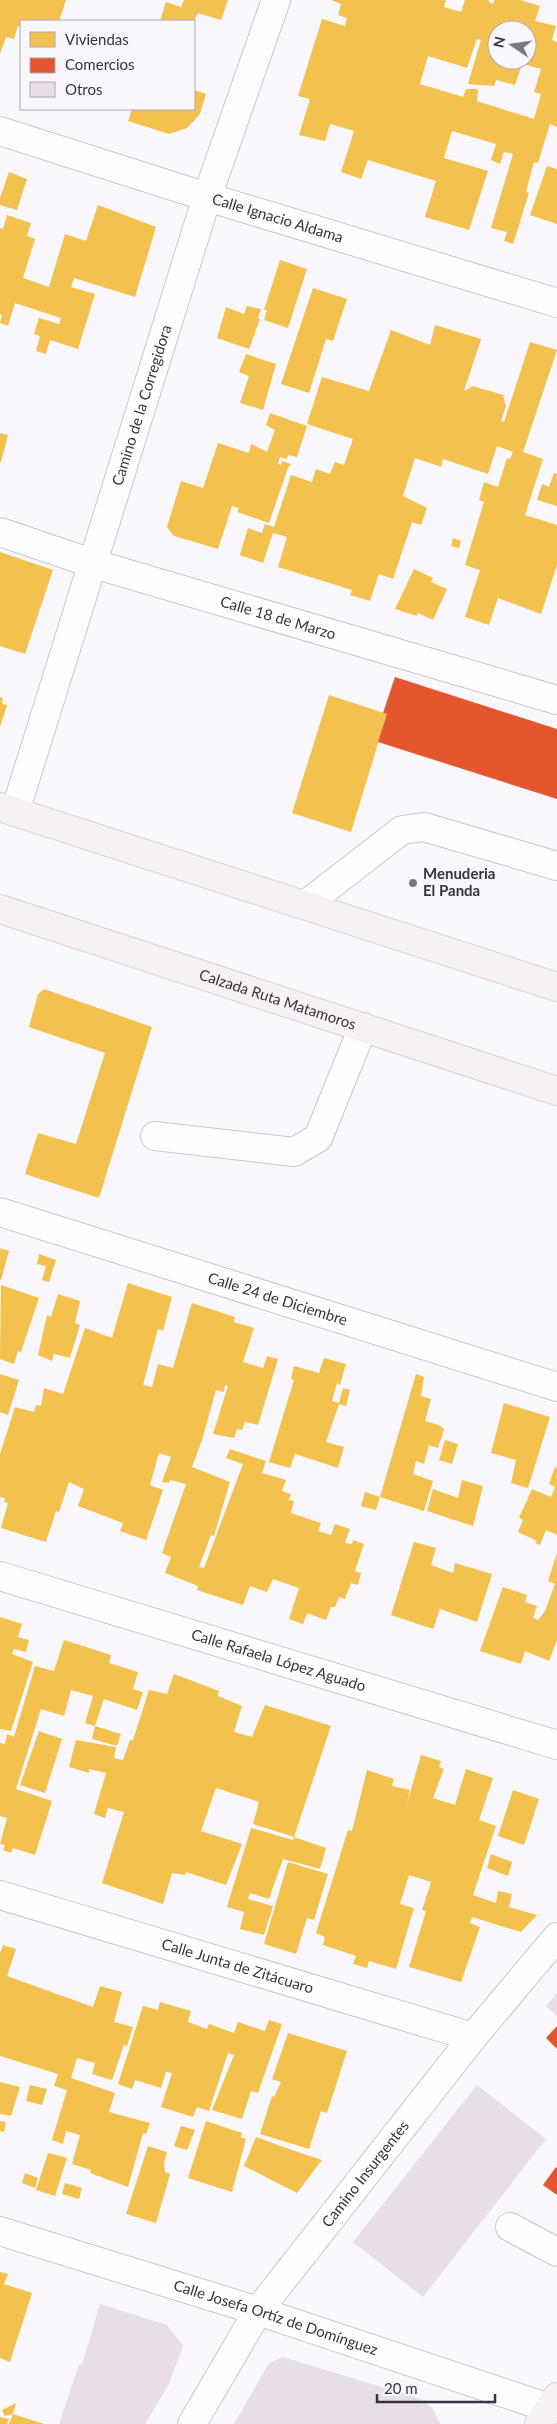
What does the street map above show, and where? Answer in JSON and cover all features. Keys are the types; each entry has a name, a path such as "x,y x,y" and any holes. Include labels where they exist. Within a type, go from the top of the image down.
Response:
{"main road":[{"path":"8,809 557,987"},
{"name":"Calzada Ruta Matamoros","path":"0,909 557,1091"}],"street":[{"name":"Camino de la Corregidora","path":"8,809 94,564 206,197 276,0"},
{"name":"Calle Ignacio Aldama","path":"0,130 206,197 557,303"},
{"name":"Calle 18 de Marzo","path":"0,532 94,564 557,700"},
{"path":"305,905 402,830 424,827 557,866"},
{"path":"155,1136 294,1152 318,1138 363,1027"},
{"name":"Calle 24 de Diciembre","path":"0,1212 557,1386"},
{"name":"Calle Rafaela López Aguado","path":"0,1576 557,1745"},
{"name":"Calle Junta de Zitácuaro","path":"0,1895 473,2037"},
{"name":"Camino Insurgentes","path":"192,2424 258,2311 473,2037 557,1937"},
{"path":"510,2227 557,2252"},
{"name":"Calle Josefa Ortíz de Domínguez","path":"0,2231 258,2311 549,2410"}],"building: Viviendas":[{"path":"0,0 66,0 59,20 20,20 20,27 18,26 14,39 6,37 0,54"},
{"path":"184,0 228,0 221,20 198,13 194,20 160,20 166,2 181,7"},
{"path":"331,0 446,0 444,7 461,12 465,0 489,0 493,4 494,0 520,0 540,6 535,20 487,20 487,70 520,70 515,85 496,80 494,86 468,84 481,40 477,39 467,68 428,56 420,84 463,97 466,89 478,89 477,101 534,119 541,94 534,92 541,69 537,68 537,21 556,26 552,40 557,42 557,127 550,124 538,163 534,162 526,192 529,193 513,244 504,241 507,232 491,228 513,154 504,152 500,164 491,160 496,144 452,131 444,158 488,171 469,230 425,217 436,181 368,160 361,179 341,172 354,131 330,124 325,141 299,135 310,99 298,96 322,19 345,26 347,18 338,15 341,4"},
{"path":"195,90 206,94 200,114 187,128 169,134 128,121 132,110 195,110"},
{"path":"547,166 557,169 557,224 530,215"},
{"path":"9,172 27,179 17,210 0,205 0,198"},
{"path":"98,205 156,227 135,297 74,278 71,287 95,294 78,349 50,340 46,354 36,351 40,336 34,334 39,318 59,324 61,318 15,303 8,326 0,323 2,315 0,314 0,228 3,229 7,215 31,223 27,236 35,239 23,278 49,287 65,234 86,241"},
{"path":"280,260 307,269 288,328 264,320 267,310 264,310"},
{"path":"313,288 347,299 333,341 326,339 309,393 281,384"},
{"path":"247,306 261,309 258,318 260,319 249,349 217,338 226,307 244,314"},
{"path":"435,325 481,339 464,391 473,386 503,395 506,406 501,421 504,422 530,342 557,350 523,452 543,459 525,515 557,525 557,565 541,614 498,598 489,625 465,617 480,570 465,565 484,502 479,500 484,482 498,487 507,458 510,459 513,452 497,446 488,474 443,459 441,467 415,458 403,496 427,508 421,525 412,522 393,579 379,574 370,601 350,595 352,590 278,567 287,537 273,533 263,563 240,555 248,528 262,533 265,524 274,527 291,475 312,482 316,469 330,474 335,462 344,465 353,439 307,424 322,377 369,391 391,330 430,345"},
{"path":"246,354 276,364 263,410 240,403 249,376 239,372"},
{"path":"270,413 307,426 297,457 288,455 287,459 280,457 278,464 281,465 282,461 291,464 269,523 237,512 239,508 232,506 218,549 174,536 167,527 181,481 203,488 218,443 249,453 251,444 267,452 275,430 266,425"},
{"path":"0,433 8,435 1,462 0,462"},
{"path":"554,473 557,474 557,506 537,500 542,484 549,487"},
{"path":"453,538 461,541 459,548 451,546"},
{"path":"0,552 53,570 25,654 0,646"},
{"path":"414,569 433,578 431,582 447,589 433,620 418,613 417,616 395,609"},
{"path":"329,695 387,714 351,832 292,813"},
{"path":"0,697 3,698 2,704 7,705 0,727"},
{"path":"44,989 152,1027 99,1198 25,1174 38,1133 76,1144 105,1053 29,1027 38,994"},
{"path":"0,1248 9,1251 1,1280 0,1280"},
{"path":"39,1254 56,1260 49,1282 42,1280 46,1266 37,1264"},
{"path":"128,1283 172,1297 163,1331 158,1329 143,1385 152,1387 158,1364 173,1368 192,1303 235,1317 234,1322 254,1328 243,1362 263,1368 267,1356 278,1359 258,1425 245,1422 242,1430 237,1429 234,1438 213,1434 228,1386 225,1385 224,1392 216,1390 202,1440 192,1467 230,1482 214,1536 211,1535 199,1567 204,1568 243,1464 226,1458 230,1449 266,1461 262,1473 286,1480 282,1491 291,1494 289,1500 294,1501 291,1513 321,1523 318,1531 331,1535 335,1524 350,1529 345,1543 352,1544 353,1540 364,1544 355,1571 361,1573 358,1585 351,1583 345,1599 339,1597 335,1607 331,1607 326,1620 307,1613 303,1624 289,1619 299,1588 273,1579 267,1592 250,1586 243,1605 197,1590 198,1586 165,1573 171,1557 162,1553 186,1484 170,1480 169,1483 162,1482 171,1457 159,1453 150,1485 163,1490 146,1540 120,1531 123,1523 78,1506 84,1489 69,1482 59,1512 56,1511 46,1542 1,1528 8,1503 4,1502 5,1498 0,1497 0,1454 15,1407 34,1412 36,1405 41,1406 44,1388 63,1394 85,1328 112,1338"},
{"path":"1,1285 39,1298 21,1352 18,1351 14,1364 0,1359"},
{"path":"58,1294 80,1301 75,1323 80,1325 70,1358 54,1354 52,1361 38,1355 47,1315 51,1317"},
{"path":"324,1358 346,1364 340,1385 337,1383 332,1401 339,1403 343,1388 350,1390 346,1406 339,1404 326,1442 344,1447 338,1468 295,1454 290,1468 269,1462 294,1380 291,1379 294,1366 319,1373"},
{"path":"0,1374 19,1380 8,1415 0,1412"},
{"path":"416,1374 424,1377 421,1396 431,1399 425,1421 439,1425 444,1429 438,1448 429,1445 424,1464 416,1461 413,1474 433,1481 424,1511 380,1497"},
{"path":"504,1403 550,1417 528,1488 511,1483 516,1460 491,1453"},
{"path":"445,1440 458,1444 452,1464 439,1460"},
{"path":"555,1467 557,1468 557,1535 546,1530 540,1545 535,1543 537,1541 518,1532 523,1520 519,1518 532,1489 551,1497 555,1487 549,1484"},
{"path":"462,1480 483,1486 473,1526 427,1511 433,1489 458,1498"},
{"path":"365,1492 380,1497 376,1510 361,1506"},
{"path":"414,1542 436,1548 431,1565 453,1573 455,1563 492,1574 477,1622 440,1609 433,1629 391,1615"},
{"path":"557,1553 557,1640 549,1661 525,1651 521,1664 480,1651 503,1587 527,1595 525,1602 537,1606 533,1618 538,1620 545,1611 555,1584 548,1581"},
{"path":"0,1617 22,1624 18,1637 29,1640 26,1652 14,1649 12,1654 33,1662 11,1731 0,1729"},
{"path":"64,1640 111,1655 109,1663 138,1672 133,1689 143,1692 137,1710 104,1699 95,1726 85,1723 93,1696 71,1690 64,1716 41,1709 16,1789 52,1801 35,1855 13,1848 11,1853 3,1850 5,1845 0,1844 7,1818 0,1816 0,1743 5,1744 7,1734 14,1737 35,1666 54,1671"},
{"path":"174,1674 219,1691 218,1696 242,1706 234,1732 252,1737 265,1705 331,1726 294,1837 253,1824 259,1802 216,1788 201,1831 242,1844 226,1885 186,1872 185,1875 172,1873 163,1904 102,1883 124,1812 108,1808 105,1818 94,1814 106,1773 89,1769 89,1773 69,1767 76,1740 116,1747 114,1758 123,1760 130,1740 133,1740 149,1690 167,1694"},
{"path":"95,1726 121,1734 117,1746 92,1739"},
{"path":"39,1731 62,1739 45,1793 20,1785"},
{"path":"421,1755 441,1761 439,1767 444,1769 433,1798 455,1805 466,1769 493,1778 479,1820 496,1826 473,1895 496,1903 498,1891 512,1894 509,1907 537,1915 521,1932 472,1917 470,1923 480,1927 461,1982 409,1967 426,1911 422,1910 431,1882 409,1875 400,1904 414,1908 396,1969 369,1961 367,1968 353,1964 356,1956 323,1945 325,1937 316,1933 348,1830 352,1831 367,1770 394,1779 392,1786 410,1790 405,1810"},
{"path":"513,1790 539,1799 524,1845 498,1836"},
{"path":"251,1828 293,1840 294,1837 326,1848 320,1869 283,1859 269,1899 250,1893 248,1899 273,1906 264,1935 240,1929 244,1912 227,1907"},
{"path":"491,1854 512,1862 508,1876 487,1868"},
{"path":"288,1862 328,1874 314,1920 307,1918 296,1954 264,1944"},
{"path":"3,1945 16,1949 7,1976 93,2007 100,1986 122,1992 114,2022 133,2027 127,2046 124,2045 112,2080 92,2074 95,2063 77,2058 71,2078 115,2093 109,2112 150,2123 146,2134 143,2133 128,2187 90,2173 91,2170 72,2164 80,2135 66,2131 63,2144 52,2140 67,2090 54,2086 58,2074 0,2056 0,1954"},
{"path":"160,2002 191,2011 188,2022 207,2029 209,2024 234,2033 238,2022 265,2031 269,2020 282,2024 258,2093 251,2091 242,2119 212,2110 234,2055 228,2053 209,2111 197,2107 193,2117 161,2107 172,2073 166,2072 161,2088 135,2080 132,2089 118,2084 143,2006 158,2010"},
{"path":"288,2033 347,2051 327,2113 321,2111 309,2149 260,2134 272,2096 274,2097 281,2082 272,2079"},
{"path":"0,2082 20,2087 11,2116 0,2114"},
{"path":"30,2085 47,2089 42,2105 26,2101"},
{"path":"0,2121 6,2122 4,2132 0,2131"},
{"path":"206,2121 242,2133 241,2137 246,2139 232,2192 188,2178"},
{"path":"181,2126 195,2130 187,2150 174,2146"},
{"path":"256,2137 322,2160 297,2193 244,2166"},
{"path":"148,2146 167,2152 164,2162 165,2172 170,2174 156,2223 126,2214"},
{"path":"48,2153 67,2158 55,2196 36,2190"},
{"path":"25,2173 38,2178 35,2188 22,2183"},
{"path":"65,2183 82,2188 79,2199 62,2194"},
{"path":"0,2272 8,2274 4,2284 32,2293 10,2362 0,2358"},
{"path":"16,2403 13,2414 5,2416 2,2410"},
{"path":"13,2414 44,2424 9,2424"},
{"path":"0,2417 9,2419 7,2424 0,2424"}],"building: Comercios":[{"path":"395,677 557,729 557,799 378,742 387,714 383,713"},
{"path":"557,2026 557,2049 546,2038"},
{"path":"557,2168 557,2195 543,2185"}],"building: Otros":[{"path":"557,1993 557,2016 546,2006"},
{"path":"477,2085 546,2139 423,2297 353,2242"},
{"path":"100,2304 167,2325 183,2346 169,2384 145,2424 59,2424 79,2364 82,2365"},
{"path":"283,2357 421,2399 433,2409 440,2424 234,2424 269,2363"}],"place":[{"name":"Menuderia El Panda","path":"413,883"}]}
